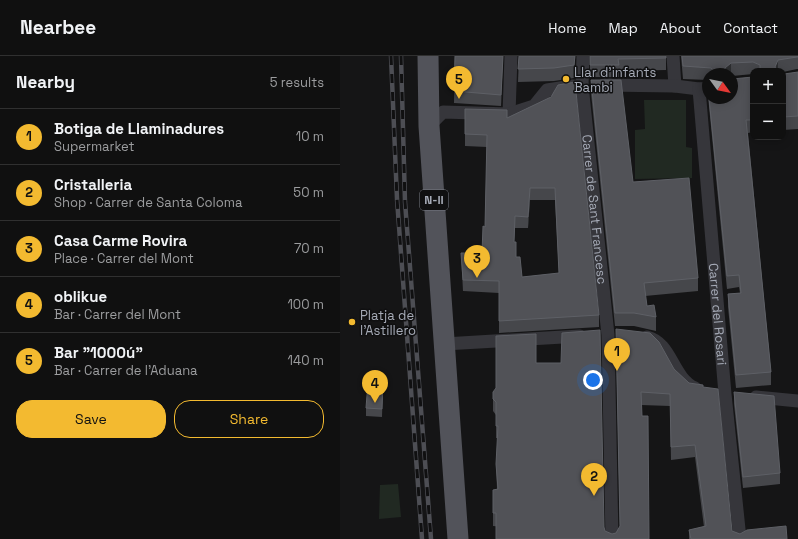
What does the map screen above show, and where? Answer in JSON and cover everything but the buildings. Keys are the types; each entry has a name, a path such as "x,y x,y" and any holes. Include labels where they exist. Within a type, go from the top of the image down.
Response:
{"main road":[{"name":"N-II","path":"417,56 418,128 444,539"},
{"name":"N-II","path":"428,56 429,126 458,539"}],"street":[{"path":"509,114 511,56"},
{"name":"Carrer de Sant Francesc","path":"583,56 582,85 608,334 612,539"},
{"path":"673,56 675,86"},
{"path":"429,126 443,112 509,114 534,106 547,90 582,85 675,86 702,88"},
{"name":"Carrer del Rosari","path":"705,104 725,394 740,539"},
{"path":"444,344 608,334 655,339 664,349 685,380 692,386 703,391 798,401"}],"shaded area":[{"path":"644,100 686,100 686,147 692,148 692,178 635,179 635,130 645,129"},
{"path":"398,484 401,517 379,519 380,485"}],"railway":[{"path":"391,56 397,199 422,539"},
{"path":"401,56 405,202 431,539"}],"place":[{"name":"Llar d'infants Bambi","path":"566,79"},
{"name":"Bar \"1000ú\"","path":"459,99"},
{"name":"Casa Carme Rovira","path":"477,278"},
{"name":"Platja de l'Astillero","path":"352,322"},
{"name":"Botiga de Llaminadures","path":"617,371"},
{"name":"oblikue","path":"375,403"},
{"name":"Cristalleria","path":"594,496"}]}
